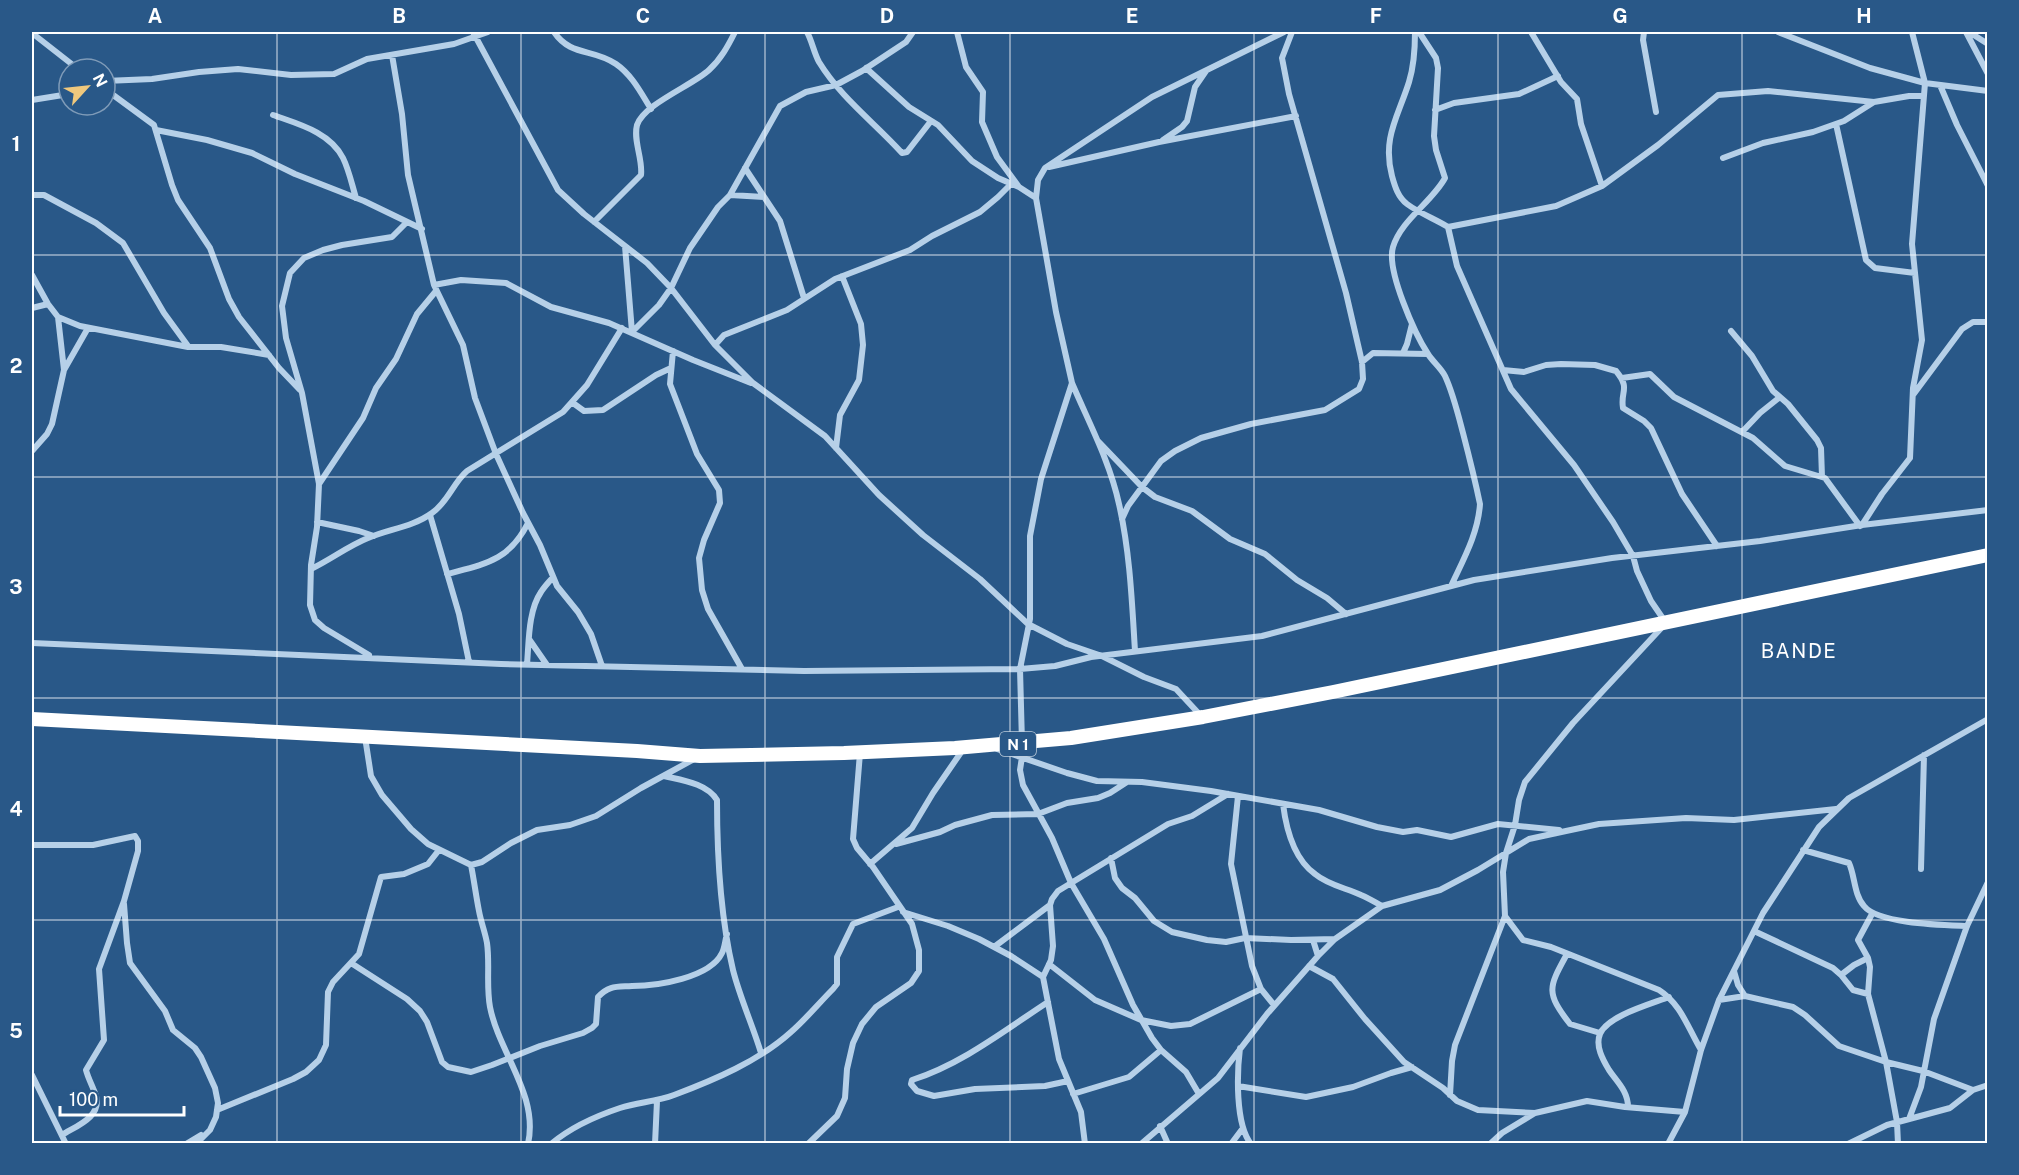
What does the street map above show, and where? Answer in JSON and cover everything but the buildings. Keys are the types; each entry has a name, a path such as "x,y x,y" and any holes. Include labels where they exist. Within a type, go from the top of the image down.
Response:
{"highway":[{"name":"N 1","path":"32,719 625,750 700,756 860,753 985,746 1022,750 1071,738 1203,717 1988,555"}],"street":[{"path":"117,80 152,79 238,69 291,75 323,75 343,72 366,59 454,44 474,35 488,32"},
{"path":"554,32 562,43 571,48 614,63 634,82 651,109"},
{"path":"594,222 641,175 636,128 640,118 708,71 721,57 735,32"},
{"path":"807,32 819,62 836,85 902,153 907,152 931,121"},
{"path":"632,332 659,305 671,288 690,248 718,207 730,195 780,106 806,92 836,85 906,42 913,32"},
{"path":"957,32 966,66 983,92 982,122 997,157 1012,182"},
{"path":"1135,651 1129,570 1122,519 1113,482 1098,441 1072,383 1056,312 1036,198 1038,180 1046,168 1152,97 1284,32"},
{"path":"1122,519 1161,461 1201,438 1251,424 1325,410 1359,389 1363,379 1362,362 1346,293 1296,117 1282,58 1292,32"},
{"path":"1417,32 1436,58 1438,69 1435,143 1444,178 1396,240 1391,255 1392,270 1412,324 1428,354 1445,375 1458,415 1480,504 1473,539 1451,586"},
{"path":"1417,32 1410,81 1392,128 1388,159 1398,195 1408,204 1448,227 1556,206 1602,186 1658,146 1718,95 1768,91 1874,102 1923,96"},
{"path":"1531,32 1558,76 1577,99 1581,123 1602,186"},
{"path":"1644,32 1643,40 1656,112"},
{"path":"1778,32 1870,68 1925,83 1988,91"},
{"path":"1861,525 1910,458 1913,394 1922,340 1912,244 1925,83 1912,32"},
{"path":"1968,32 1988,44"},
{"path":"1968,32 1988,74"},
{"path":"32,33 63,57"},
{"path":"474,35 558,190 594,222 647,263 671,288 715,345 753,383 825,436 879,495 923,535 980,579 1028,624 1067,644 1102,656 1176,689 1203,717"},
{"path":"392,55 402,114 408,175 435,288 463,345 475,398 496,454 553,577 591,633 602,666"},
{"path":"866,68 909,107 931,121 972,161 998,178 1012,182 1036,198"},
{"path":"1160,142 1182,128 1187,121 1195,87 1206,70"},
{"path":"1436,110 1454,103 1519,94 1558,76"},
{"path":"1940,85 1957,125 1988,186"},
{"path":"32,100 57,96"},
{"path":"117,98 154,125 178,200 210,248 229,299 239,317 302,393"},
{"path":"1723,158 1763,143 1813,132 1836,123 1874,102"},
{"path":"273,115 310,129 335,146 343,158 356,198"},
{"path":"1046,168 1160,142 1296,117"},
{"path":"1836,123 1866,260 1875,268 1915,273"},
{"path":"156,130 207,140 252,153 422,229"},
{"path":"745,168 780,221 804,298"},
{"path":"715,345 724,335 787,310 842,276 910,249 972,216 998,197 1012,182"},
{"path":"32,195 44,195 96,223 123,243 164,313 189,346"},
{"path":"730,195 764,197"},
{"path":"376,658 332,634 315,620 310,605 319,484 302,393 286,338 282,306 290,273 304,258 323,250 392,237 408,222"},
{"path":"1448,227 1458,266 1511,389 1574,465 1633,556 1637,571 1651,601 1666,623 1573,723 1525,783 1503,872 1505,916 1455,1045 1450,1095"},
{"path":"625,246 632,332"},
{"path":"32,275 58,317 72,323 88,328 189,346 221,347 269,355"},
{"path":"836,448 840,415 859,380 863,345 861,324 842,276"},
{"path":"319,484 363,418 376,388 396,358 417,314 435,288 461,280 506,283 551,306 622,328 753,383"},
{"path":"32,308 48,304"},
{"path":"58,317 64,370"},
{"path":"1913,394 1962,329 1973,322 1988,322"},
{"path":"1402,353 1412,324"},
{"path":"32,451 47,434 52,424 64,370 88,328"},
{"path":"311,569 374,536 399,530 430,515 448,496 462,476 563,412 587,385 622,328"},
{"path":"1731,332 1752,356 1773,391 1788,404 1817,440 1821,448 1822,477"},
{"path":"673,351 670,384 697,454 719,490 720,503 699,558 702,590 708,609 742,669"},
{"path":"1362,362 1372,353 1428,354"},
{"path":"1503,369 1524,372 1554,364 1595,365 1617,371 1625,384 1625,395 1621,402 1623,408 1651,428 1682,494 1717,546"},
{"path":"573,403 584,411 603,410 656,375 671,368"},
{"path":"1622,378 1650,374 1680,402 1742,432 1785,466 1822,477 1861,525"},
{"path":"1072,383 1041,479 1030,536 1031,593 1020,669 1022,750 1020,770 1023,785 1052,838 1071,883 1094,920 1142,1020 1161,1050 1186,1072 1199,1094"},
{"path":"1742,432 1780,397"},
{"path":"1098,441 1142,487 1155,497 1192,511 1230,540 1265,554 1297,580 1327,598 1346,614"},
{"path":"32,643 547,665 804,671 1020,669 1055,666 1135,651 1262,636 1474,580 1633,556 1988,510"},
{"path":"430,515 459,614 470,662"},
{"path":"317,522 374,536"},
{"path":"447,574 480,565 500,556 520,540 528,524"},
{"path":"527,664 535,605 553,577"},
{"path":"529,639 547,665"},
{"path":"1668,1143 1685,1112 1701,1050 1719,1000 1754,931 1819,827 1836,809 1874,782 1988,719"},
{"path":"364,736 372,776 382,795 411,828 440,850 471,865 482,862 511,843 537,830 570,825 596,816 700,756"},
{"path":"870,864 912,828 933,793 965,748"},
{"path":"1022,750 1067,773 1097,781 1128,782 1228,794 1320,810 1377,827 1403,832 1417,830 1451,837 1498,824 1566,831"},
{"path":"808,1143 837,1116 845,1098 847,1069 853,1044 862,1024 876,1007 911,983 919,971 920,950 912,924 857,848 853,839 860,753"},
{"path":"1921,869 1924,755"},
{"path":"663,776 694,784 710,791 717,800 720,879 727,934 734,971 761,1053"},
{"path":"896,844 992,815 1038,814 1067,803 1098,798 1128,782"},
{"path":"1085,1143 1081,1112 1059,1059 1043,977 1053,946 1050,905 1052,899 1058,891 1111,858 1168,824 1192,816 1228,794"},
{"path":"1238,796 1231,864 1252,966 1261,989 1274,1005"},
{"path":"1283,804 1285,822 1290,835 1299,854 1313,874 1382,906"},
{"path":"1142,1143 1218,1078 1274,1005 1335,939 1382,906 1440,890 1529,839 1566,831 1599,824 1686,818 1734,820 1836,809"},
{"path":"32,845 93,845 135,836 138,841 138,851 124,901 99,969 104,1040 86,1070 97,1100 96,1108 93,1115 62,1135"},
{"path":"217,1110 293,1079 306,1072 319,1060 326,1045 328,992 333,982 359,954 381,877 404,873 428,864 440,850"},
{"path":"1803,850 1849,863 1859,898 1863,906 1872,914 1903,921 1967,926"},
{"path":"1111,858 1119,884 1162,927 1172,932 1226,942 1245,938 1335,939"},
{"path":"471,865 487,943 489,1005 496,1032 517,1074 530,1119 528,1143"},
{"path":"1909,1119 1921,1087 1934,1019 1967,926 1988,882"},
{"path":"124,901 126,943 130,963 165,1011 173,1030 195,1048 215,1088 218,1103 216,1117 210,1130 196,1143"},
{"path":"994,947 1050,905"},
{"path":"551,1143 588,1121 622,1108 657,1101 736,1068 791,1032 837,984 837,957 853,924 900,909 927,921 948,926 994,947 1043,977"},
{"path":"1872,914 1858,940 1868,958 1870,968 1868,994 1886,1062 1897,1122 1898,1143"},
{"path":"1505,916 1523,940 1551,947 1659,990 1679,1008 1701,1050"},
{"path":"1754,931 1833,968 1852,990 1868,994"},
{"path":"351,963 407,999 420,1011 427,1022 442,1062 448,1067 471,1072 592,1028 596,1024 598,997 611,986 657,984 682,979 699,972 714,962 722,953 727,934"},
{"path":"1312,940 1318,956"},
{"path":"1567,954 1551,983 1551,990 1570,1024 1600,1033"},
{"path":"1841,975 1868,958"},
{"path":"1049,964 1095,1000 1142,1020 1170,1026 1190,1024 1261,989"},
{"path":"1309,966 1333,979 1398,1056 1457,1101 1478,1110 1535,1113"},
{"path":"1734,970 1738,985 1745,996"},
{"path":"1719,1000 1745,996 1792,1007 1805,1015 1839,1046 1886,1062 1923,1071 1972,1090"},
{"path":"1628,1107 1627,1094 1599,1051 1600,1033 1621,1016 1669,997"},
{"path":"1048,1002 976,1049 940,1069 912,1080 911,1084 917,1091 934,1096 975,1089 1045,1086 1068,1081"},
{"path":"1240,1047 1238,1086 1243,1128 1251,1143"},
{"path":"1073,1094 1129,1077 1161,1050"},
{"path":"1238,1086 1306,1097 1353,1087 1390,1072 1412,1067"},
{"path":"32,1075 66,1143"},
{"path":"1848,1143 1897,1122 1950,1108 1972,1090 1988,1085"},
{"path":"1490,1143 1535,1113 1593,1100 1628,1107 1685,1112"},
{"path":"655,1143 657,1101"},
{"path":"1160,1126 1168,1143"},
{"path":"1230,1143 1243,1128"},
{"path":"186,1143 210,1130"}],"district":[{"name":"BANDE","path":"1799,651"}]}
